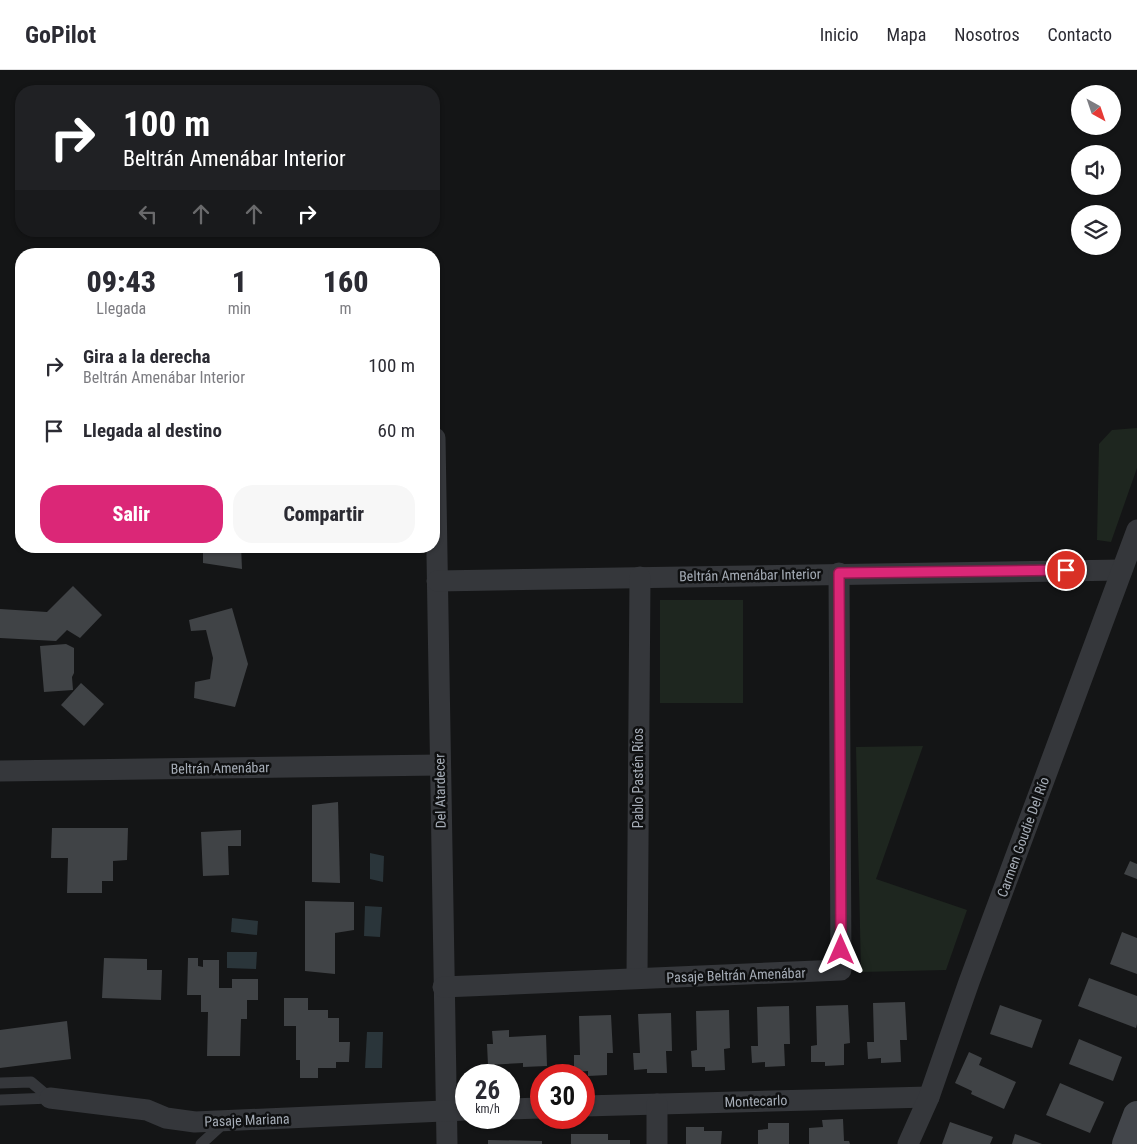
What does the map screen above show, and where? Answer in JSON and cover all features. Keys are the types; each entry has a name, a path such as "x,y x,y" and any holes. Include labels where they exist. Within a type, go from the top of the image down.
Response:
{"street":[{"name":"Carmen Goudie Del Río","path":"908,1144 929,1097 969,982 1137,530"},
{"name":"Del Atardecer","path":"437,553 443,987 455,1092"},
{"name":"Beltrán Amenábar Interior","path":"437,581 839,573 1122,570"},
{"name":"Pasaje Beltrán Amenábar","path":"443,987 841,970 839,573"},
{"name":"Pablo Pastén Ríos","path":"637,978 640,578"},
{"name":"Beltrán Amenábar","path":"0,771 440,765"},
{"name":"Montecarlo","path":"595,1106 929,1097"},
{"name":"Pasaje Mariana","path":"50,1098 147,1110 166,1118 186,1120 227,1121 455,1110"},
{"path":"657,1104 657,1144"},
{"path":"1126,1144 1137,1116"},
{"name":"Del Atardecer","path":"447,1144 455,1117"}],"lane":[{"path":"0,1083 31,1082 50,1098"},
{"path":"0,1100 50,1098"},
{"path":"201,1144 227,1121"}],"shaded area":[{"path":"1137,428 1137,468 1111,542 1097,540 1099,444 1112,430"},
{"path":"660,600 743,600 743,703 660,703"},
{"path":"923,746 876,879 967,910 946,970 861,972 856,747"},
{"path":"370,853 384,856 383,882 370,879"},
{"path":"365,906 382,907 380,937 364,936"},
{"path":"232,918 258,921 257,935 231,932"},
{"path":"227,952 257,952 256,969 227,968"},
{"path":"367,1032 383,1032 382,1068 365,1068"}],"building":[{"path":"203,553 241,553 242,569 203,563"},
{"path":"73,586 102,615 80,638 67,630 56,641 0,638 0,609 47,612"},
{"path":"232,608 248,664 235,707 194,698 195,682 210,679 213,658 206,630 191,631 189,620"},
{"path":"66,644 74,648 73,690 44,692 40,646"},
{"path":"81,683 104,704 84,726 61,705"},
{"path":"338,802 340,883 312,882 312,805"},
{"path":"52,828 128,828 127,860 113,861 113,881 102,881 102,893 67,893 68,858 51,858"},
{"path":"241,830 241,846 228,846 229,875 203,876 201,832"},
{"path":"1130,861 1137,864 1137,879 1124,874"},
{"path":"305,901 354,902 354,930 335,933 335,974 305,971"},
{"path":"1122,932 1137,938 1137,974 1110,964"},
{"path":"104,958 147,959 147,970 162,970 161,1000 102,998"},
{"path":"188,958 198,958 198,966 203,967 203,960 219,960 219,988 232,988 232,979 258,979 258,1000 247,1000 247,1019 241,1019 240,1056 207,1056 208,1012 201,1012 201,995 187,995"},
{"path":"1089,978 1137,996 1136,1028 1078,1006"},
{"path":"284,998 308,998 308,1010 328,1010 328,1018 339,1018 339,1042 350,1042 349,1062 336,1062 336,1068 318,1068 318,1078 300,1078 300,1060 296,1060 296,1026 284,1026"},
{"path":"905,1002 907,1040 900,1040 901,1062 881,1063 881,1058 868,1059 867,1042 874,1042 873,1003"},
{"path":"848,1005 850,1043 844,1044 844,1065 825,1066 825,1062 811,1062 811,1046 817,1045 816,1006"},
{"path":"1000,1005 1042,1020 1032,1048 990,1034"},
{"path":"789,1006 790,1044 784,1044 785,1066 765,1067 765,1062 752,1063 751,1046 758,1046 757,1007"},
{"path":"729,1010 730,1048 724,1049 725,1070 705,1071 705,1067 692,1067 691,1051 697,1050 696,1011"},
{"path":"671,1013 672,1051 666,1051 667,1073 647,1073 647,1069 634,1070 633,1053 640,1053 638,1014"},
{"path":"611,1015 613,1053 607,1053 607,1075 595,1076 595,1064 574,1064 574,1055 580,1055 579,1016"},
{"path":"67,1021 71,1059 0,1068 0,1030"},
{"path":"509,1030 509,1037 546,1035 547,1064 530,1064 530,1067 523,1067 523,1063 488,1064 487,1044 493,1044 492,1031"},
{"path":"1079,1039 1122,1057 1113,1081 1069,1064"},
{"path":"969,1052 982,1058 979,1065 1016,1082 1004,1109 971,1094 972,1091 955,1083"},
{"path":"1060,1083 1104,1102 1090,1133 1046,1115"},
{"path":"843,1119 844,1141 849,1141 850,1144 809,1144 809,1128 823,1127 822,1120"},
{"path":"950,1122 993,1137 990,1144 942,1144"},
{"path":"768,1123 789,1123 789,1144 758,1144 758,1130 768,1129"},
{"path":"686,1127 704,1127 704,1131 722,1131 721,1144 686,1144"},
{"path":"571,1134 608,1134 608,1140 630,1140 630,1144 571,1144"},
{"path":"1015,1134 1042,1144 1012,1144"},
{"path":"488,1140 542,1141 542,1144 488,1144"}],"route":[{"path":"841,950 839,573 1066,570"}]}
